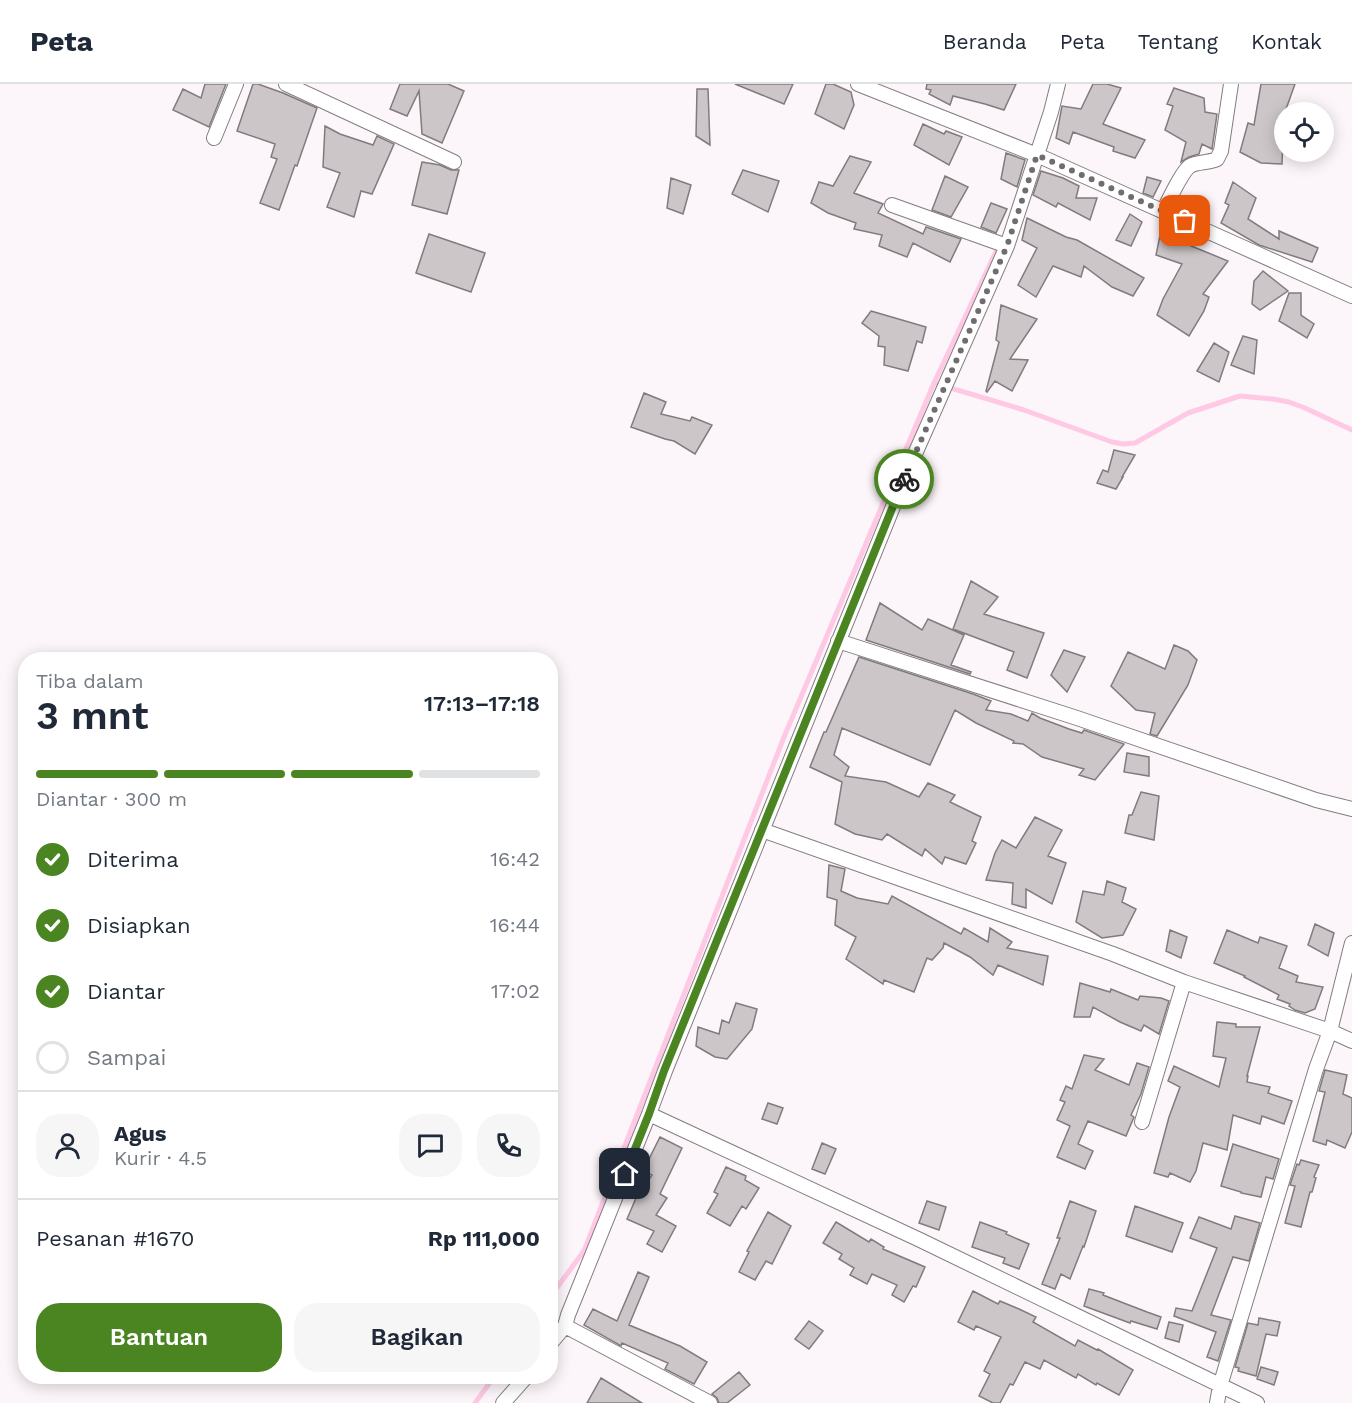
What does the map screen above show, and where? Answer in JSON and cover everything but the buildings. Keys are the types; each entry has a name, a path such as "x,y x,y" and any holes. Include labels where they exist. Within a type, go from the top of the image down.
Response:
{"street":[{"path":"214,138 236,84"},
{"path":"286,84 454,162"},
{"path":"858,84 1037,155 1352,296"},
{"path":"558,1334 564,1326 664,1071 907,472 948,380 1037,155 1058,84"},
{"path":"1163,211 1189,166 1217,159 1221,151 1231,84"},
{"path":"892,204 1002,244"},
{"path":"838,641 1077,718 1316,800 1352,809"},
{"path":"762,830 1113,954 1184,982 1330,1031 1352,1041"},
{"path":"1217,1403 1220,1386 1316,1069 1330,1031 1352,943"},
{"path":"1142,1122 1184,982"},
{"path":"649,1114 918,1239 1257,1403"},
{"path":"564,1326 710,1403"},
{"path":"503,1403 520,1384"}],"waterway":[{"path":"558,1286 584,1251 784,737 934,383 1000,243"},
{"path":"934,383 1024,410 1123,444 1135,443 1188,413 1240,396 1289,402 1352,430"},
{"path":"475,1403 489,1384"}],"way so far":[{"path":"904,479 1007,246 1037,155 1185,221"}],"route":[{"path":"625,1174 664,1071 904,479"}]}
